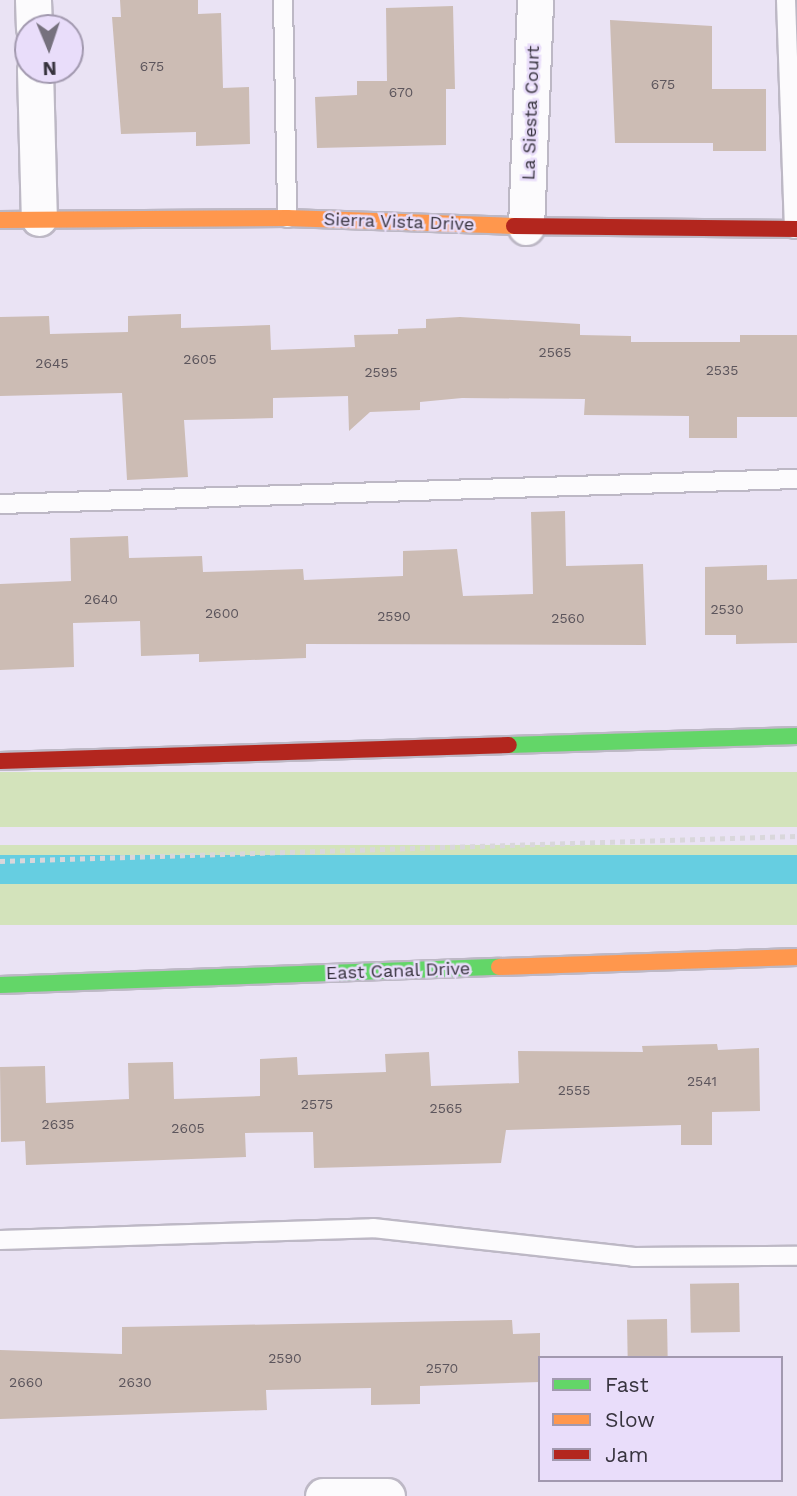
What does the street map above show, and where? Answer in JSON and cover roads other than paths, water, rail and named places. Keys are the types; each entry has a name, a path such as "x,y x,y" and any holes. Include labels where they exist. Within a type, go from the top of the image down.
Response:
{"main road":[{"name":"Sierra Vista Drive","path":"0,220 287,218 526,227 796,229"},
{"path":"0,761 797,736"},
{"name":"East Canal Drive","path":"0,985 797,957"}],"street":[{"name":"La Siesta Court","path":"526,227 535,0"},
{"path":"35,84 39,218"},
{"path":"323,1496 387,1496"}],"lane":[{"path":"283,0 287,218"},
{"path":"786,0 796,229"},
{"path":"0,504 797,479"},
{"path":"0,1240 373,1228 634,1257 797,1255"}],"water":[{"path":"0,855 797,855 797,884 0,884"}]}
